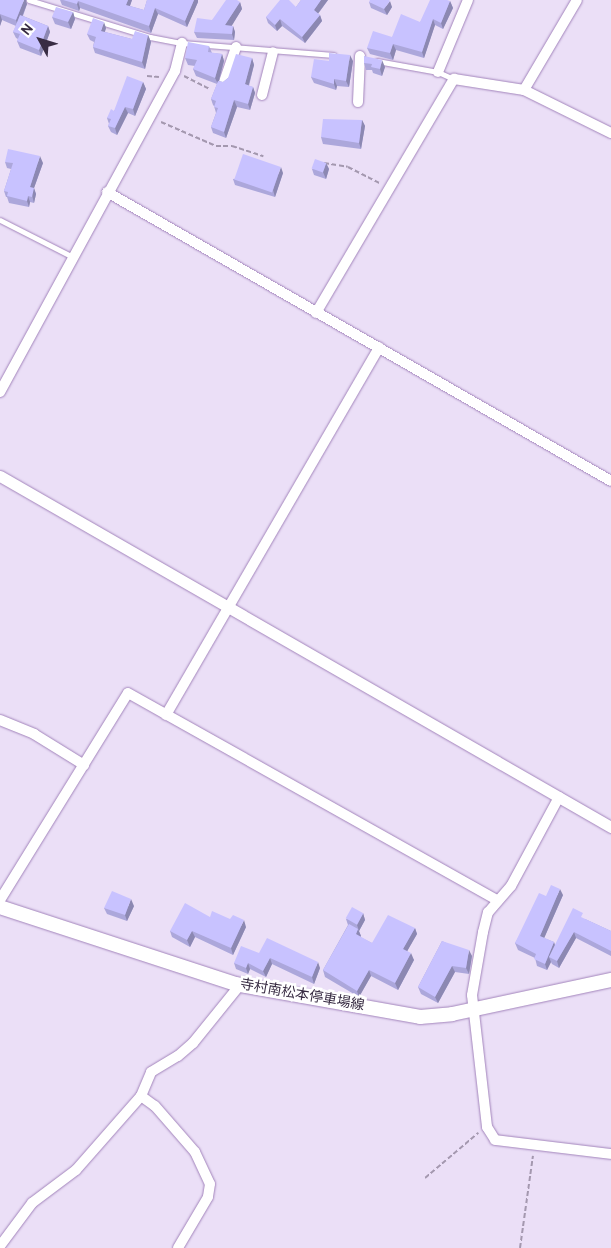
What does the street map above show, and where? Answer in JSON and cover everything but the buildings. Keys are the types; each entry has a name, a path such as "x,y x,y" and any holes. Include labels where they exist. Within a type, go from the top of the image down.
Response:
{"main road":[{"name":"寺村南松本停車場線","path":"0,907 163,962 240,985 420,1017 475,1009 611,980"}],"street":[{"path":"438,72 468,0"},
{"path":"524,90 577,0"},
{"path":"0,392 107,192 175,71 182,43"},
{"path":"224,82 236,47"},
{"path":"262,95 273,52"},
{"path":"355,56 358,102"},
{"path":"316,313 454,78 524,90 611,133"},
{"path":"107,192 611,480"},
{"path":"166,715 379,347"},
{"path":"0,476 611,827"},
{"path":"0,900 128,693 498,901"},
{"path":"0,720 34,734 84,765"},
{"path":"559,797 511,886 488,912 483,932 472,995 487,1127 495,1140 611,1154"},
{"path":"0,1246 32,1203 76,1170 141,1096 151,1072 178,1056 193,1043 240,985"},
{"path":"141,1096 155,1106 195,1152 210,1184 208,1197 178,1248"}],"lane":[{"path":"29,0 150,37 182,43 273,52 340,55"},
{"path":"355,56 402,68 438,72 454,78"},
{"path":"0,220 73,257"}],"path":[{"path":"175,71 210,89"},
{"path":"150,117 216,146 232,146 263,156"},
{"path":"322,163 348,167 390,188"},
{"path":"425,1178 487,1127"},
{"path":"520,1248 535,1145"}]}
